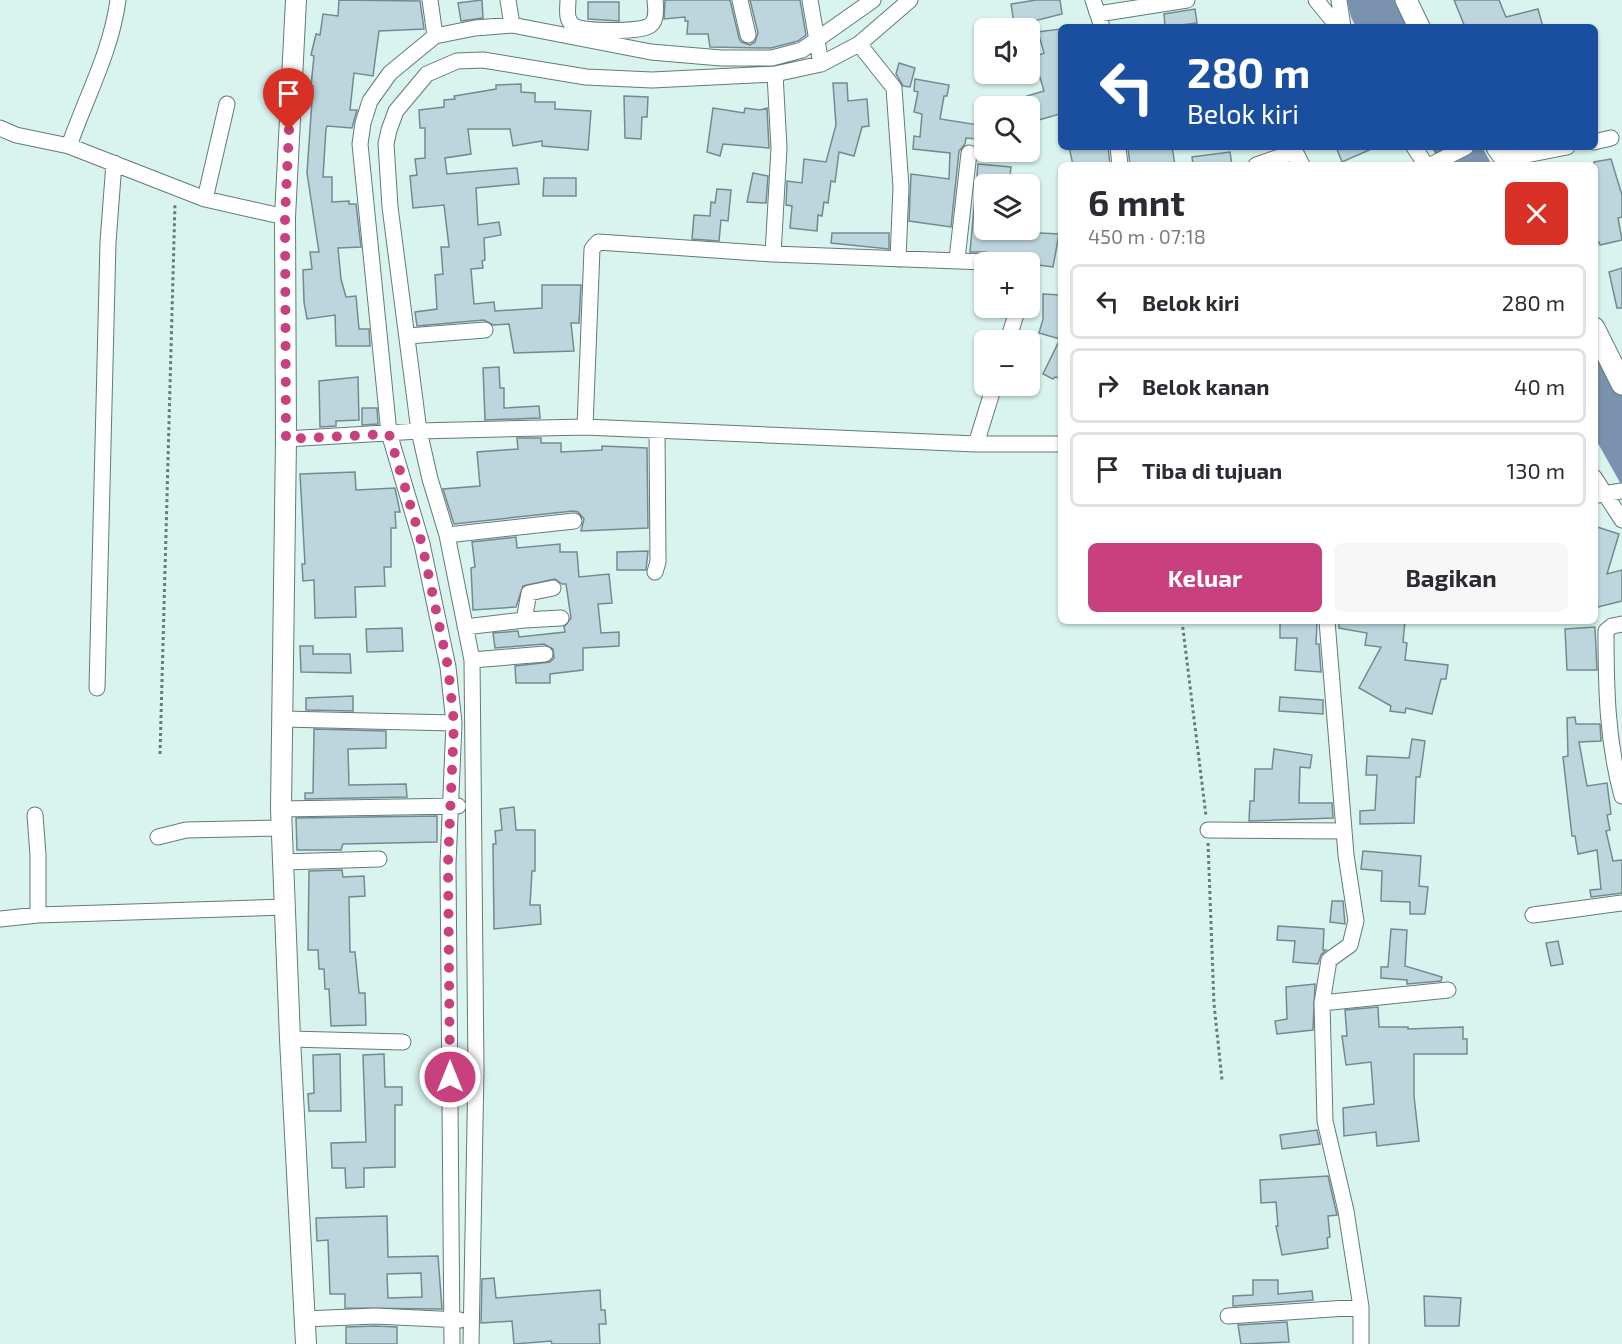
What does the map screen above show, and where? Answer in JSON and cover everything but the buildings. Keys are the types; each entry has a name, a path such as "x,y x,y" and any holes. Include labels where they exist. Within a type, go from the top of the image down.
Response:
{"main road":[{"path":"1406,0 1418,24"},
{"path":"1598,336 1622,384"}],"street":[{"path":"69,146 85,99 102,65 115,22 118,0"},
{"path":"296,0 285,217 286,439 281,819 306,1344"},
{"path":"508,0 512,25"},
{"path":"568,0 568,18 573,26 586,29 636,30 650,26 656,0"},
{"path":"740,0 748,35"},
{"path":"810,0 819,52"},
{"path":"819,52 873,0"},
{"path":"471,1344 460,1320 461,806 472,660 447,536 430,479 403,432 399,382 408,336 380,221 376,176 396,111 427,74 456,61 483,60 586,77 652,81 776,74 819,52 859,44 910,0"},
{"path":"1098,14 1187,0"},
{"path":"1316,0 1336,24"},
{"path":"1339,0 1343,24"},
{"path":"434,1 435,36"},
{"path":"452,1344 460,1320 476,1069 461,806 464,743 454,723 448,667 422,544 403,432 376,176 360,144 363,123 370,100 390,73 435,36 475,28 512,25 651,52 722,58 786,56 802,50 819,52"},
{"path":"859,44 894,88 901,187 898,259"},
{"path":"773,254 779,148 776,74"},
{"path":"205,199 226,104"},
{"path":"0,128 16,135 69,146 205,199 285,217"},
{"path":"1598,141 1611,138"},
{"path":"1417,150 1428,162"},
{"path":"1434,162 1460,150"},
{"path":"1504,157 1548,150"},
{"path":"957,260 969,153"},
{"path":"1265,162 1288,154 1297,155 1300,162"},
{"path":"97,688 108,242 114,163"},
{"path":"585,427 592,249 595,244 602,241 773,254 974,261"},
{"path":"408,336 485,330"},
{"path":"976,444 991,396"},
{"path":"286,439 403,432 585,427 976,444 1058,444"},
{"path":"655,572 658,562 657,430"},
{"path":"1598,481 1609,493 1622,520"},
{"path":"447,536 574,521"},
{"path":"524,620 530,593 553,588"},
{"path":"465,627 561,618"},
{"path":"1327,624 1344,831 1355,930 1350,945 1329,960 1322,1003 1325,1121 1346,1211 1361,1307 1360,1344"},
{"path":"1622,624 1612,626 1606,631 1606,701 1614,764 1622,796"},
{"path":"472,660 545,654"},
{"path":"282,719 454,723"},
{"path":"158,837 186,830 281,819 461,806"},
{"path":"34,815 38,855 38,915"},
{"path":"1208,830 1344,831"},
{"path":"284,862 379,859"},
{"path":"1533,915 1622,903"},
{"path":"0,919 38,915 285,907"},
{"path":"1322,1003 1448,990"},
{"path":"290,1039 403,1042"},
{"path":"1228,1316 1361,1307"},
{"path":"304,1319 375,1316 460,1320"}],"path":[{"path":"160,754 174,207"},
{"path":"1182,624 1208,830 1214,1004 1222,1080"}],"water":[{"path":"1347,0 1401,0 1413,24 1354,24"},
{"path":"1433,150 1484,150 1490,162 1440,162"},
{"path":"1598,348 1622,391 1622,486 1598,443"}],"route":[{"path":"289,130 285,217 286,439 389,434 422,544 448,667 454,723 448,864 450,1077"}]}
